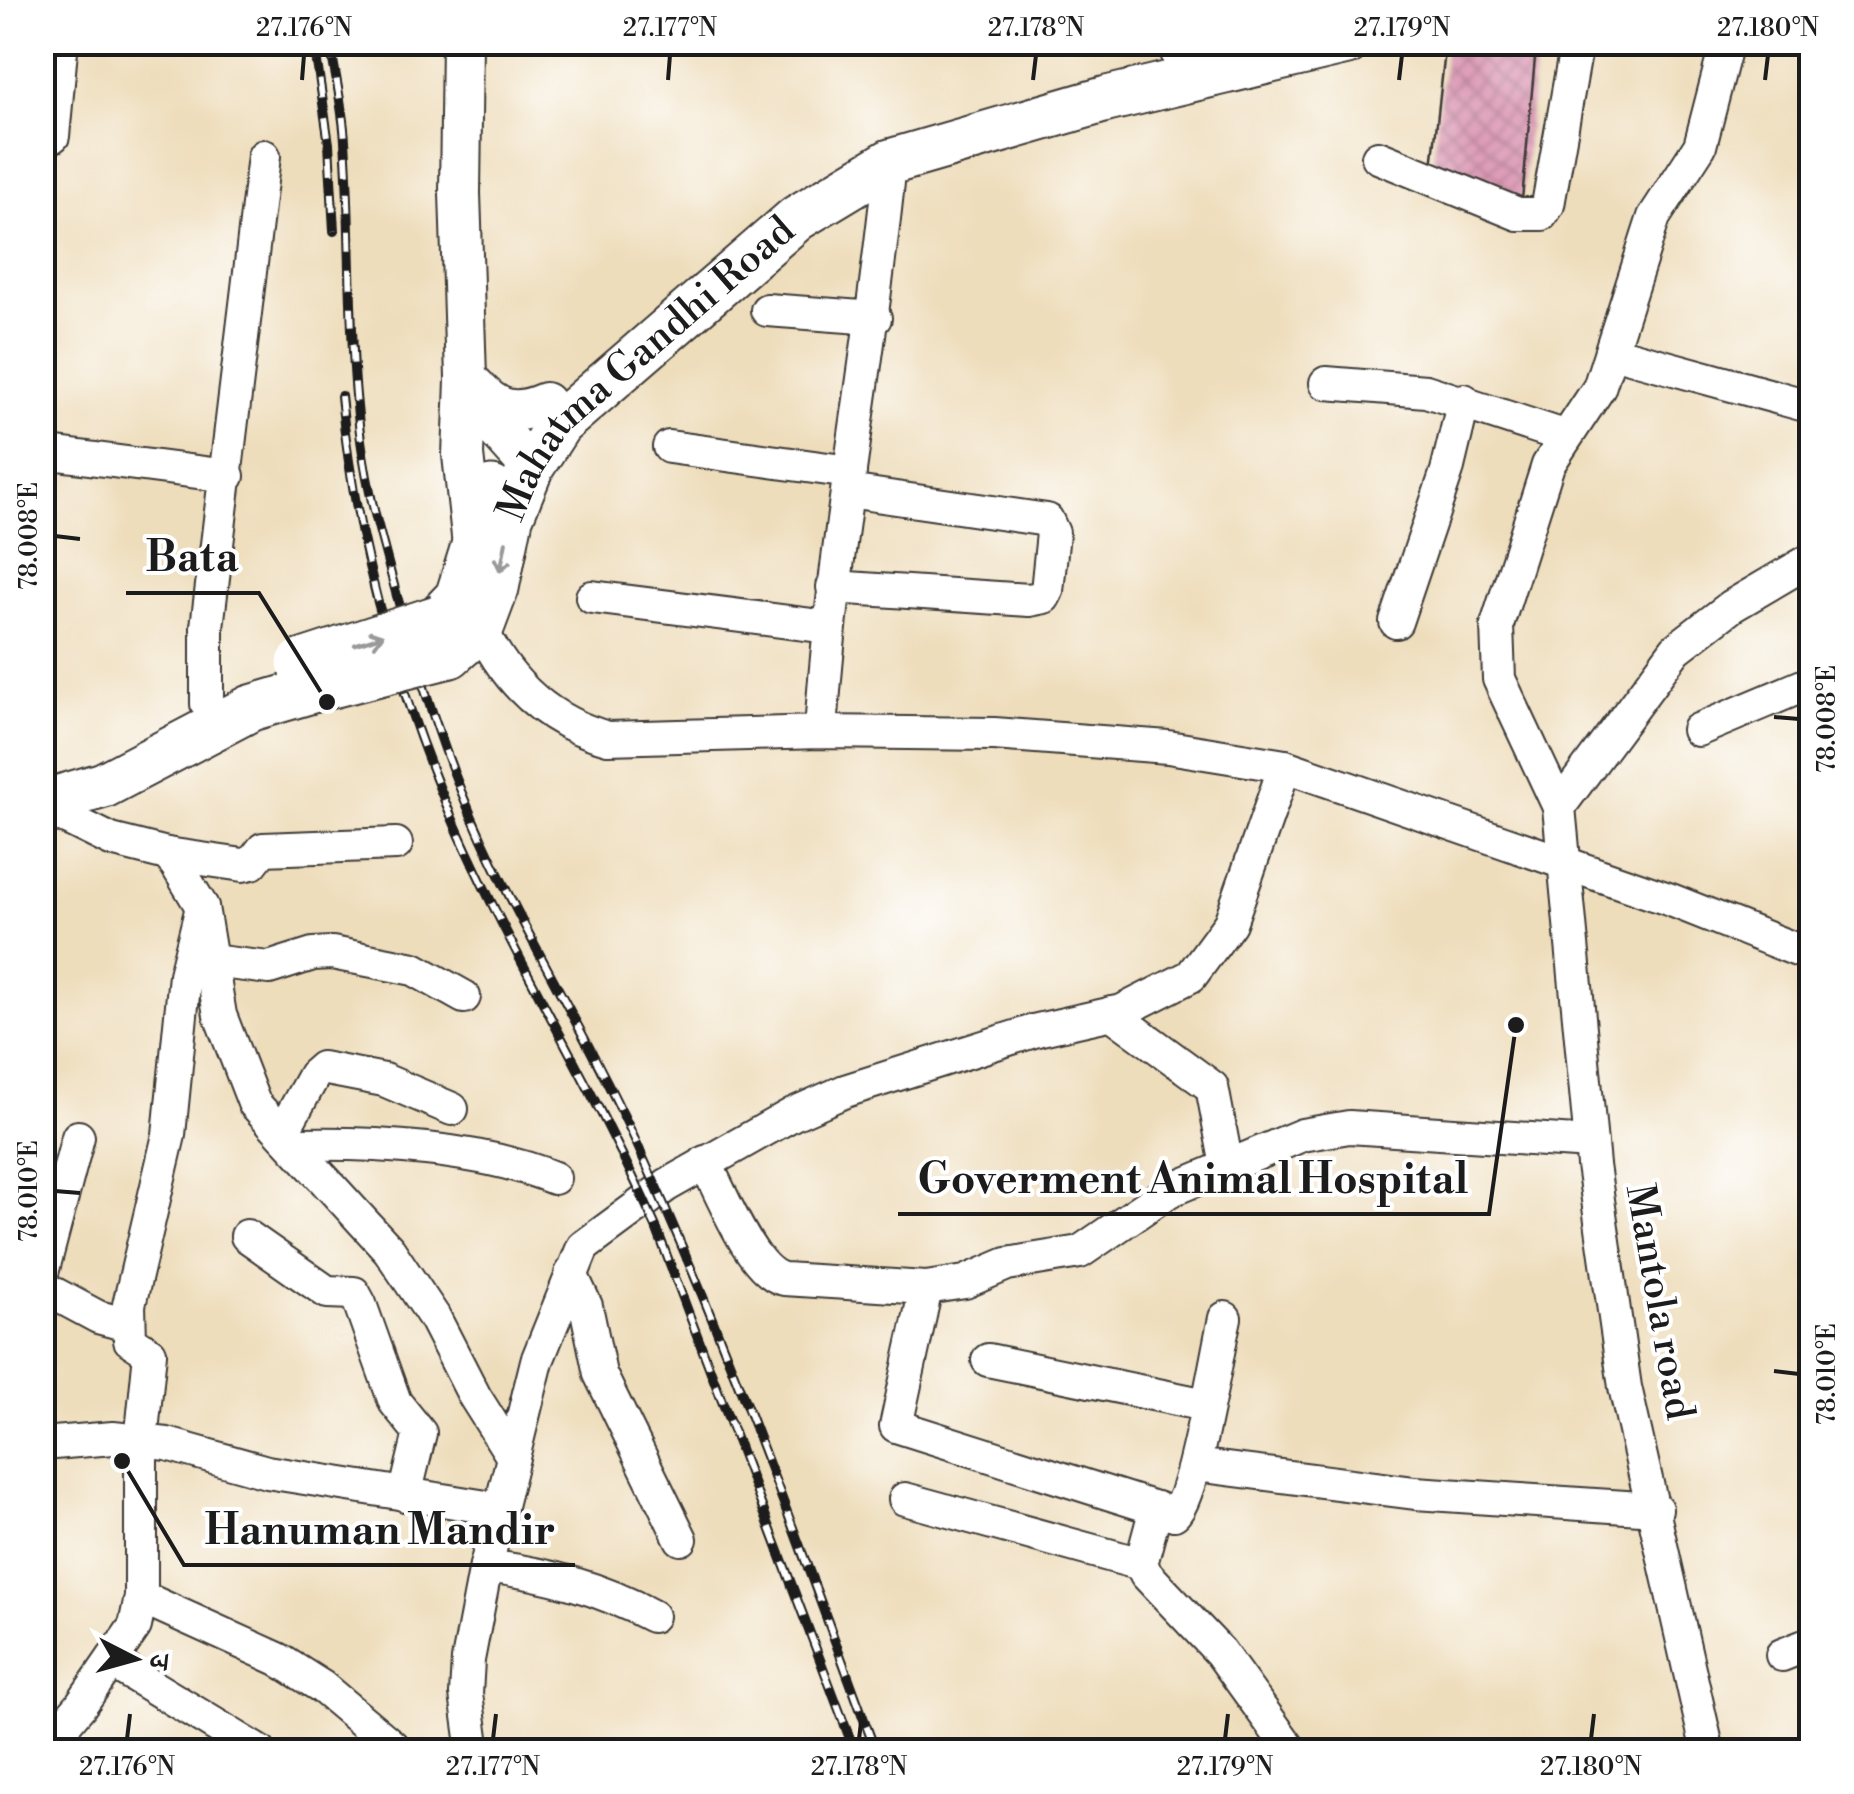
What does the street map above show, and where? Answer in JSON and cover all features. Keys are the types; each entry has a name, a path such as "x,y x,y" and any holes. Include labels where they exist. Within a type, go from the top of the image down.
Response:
{"highway":[{"name":"Mahatma Gandhi Road","path":"456,633 458,597 480,518 521,458 545,403 807,184 864,149 926,126 1176,51 1242,42"},
{"name":"Mahatma Gandhi Road","path":"456,633 496,588 521,458 797,218 890,162 1107,98 1347,42"},
{"path":"42,770 110,751 207,704 456,633"},
{"path":"42,804 104,785 306,676"}],"main road":[{"path":"462,42 466,377 463,455 473,545"},
{"path":"466,377 498,408 518,412 545,403"},
{"path":"466,377 485,416 521,458"}],"street":[{"path":"1378,157 1518,214 1542,214 1548,205 1577,42"},
{"path":"1727,42 1700,146 1654,217 1612,352 1585,414 1564,436 1548,464 1497,625 1499,679 1556,801 1676,649 1732,606 1812,558"},
{"path":"42,143 53,136 61,50"},
{"path":"207,704 207,627 264,156"},
{"path":"821,732 828,627 875,318 890,162"},
{"path":"767,310 875,318"},
{"path":"1612,352 1812,406"},
{"path":"1326,383 1426,391 1464,400 1564,436"},
{"path":"1396,622 1447,471 1464,400"},
{"path":"669,448 1047,520 1053,533 1044,597 1029,600 834,588"},
{"path":"42,452 228,476"},
{"path":"592,597 828,627"},
{"path":"456,633 541,707 588,732 630,738 821,732 1032,737 1168,747 1285,766 1560,860 1812,956"},
{"path":"1698,730 1812,682"},
{"path":"474,1752 466,1694 468,1660 486,1566 537,1361 582,1247 706,1162 844,1091 1037,1030 1112,1013 1191,976 1224,932 1285,766"},
{"name":"Mantola road","path":"1556,801 1591,1143 1625,1387 1656,1509 1708,1752"},
{"path":"42,804 111,840 167,854 243,865 252,863 262,850 396,844"},
{"path":"167,854 202,907 220,1015 254,1104 390,1250 512,1454"},
{"path":"42,1751 112,1662 135,1626 141,1597 141,1442 150,1353 130,1340 128,1325 169,1135 185,975 202,907"},
{"path":"211,960 269,968 313,954 332,953 414,969 464,997"},
{"path":"1112,1013 1212,1087 1227,1166"},
{"path":"288,1138 314,1075 322,1068 384,1080 452,1109"},
{"path":"706,1162 746,1243 768,1274 784,1279 926,1288 965,1282 1007,1264 1080,1252 1169,1191 1302,1135 1349,1127 1591,1143"},
{"path":"42,1273 78,1137"},
{"path":"288,1138 502,1161 554,1178"},
{"path":"247,1236 327,1292 354,1293 395,1402 420,1433 406,1495"},
{"path":"571,1274 586,1306 600,1374 681,1539"},
{"path":"42,1287 106,1320 128,1325"},
{"path":"926,1288 896,1426 1179,1512 1194,1465 1225,1318"},
{"path":"988,1360 1206,1405"},
{"path":"42,1444 113,1438 168,1444 267,1472 500,1509"},
{"path":"1194,1465 1415,1493 1656,1509"},
{"path":"905,1499 1141,1564 1156,1586 1220,1652 1292,1752"},
{"path":"1141,1564 1156,1508"},
{"path":"486,1566 550,1574 604,1592 652,1616"},
{"path":"141,1597 278,1659 322,1687 398,1751"},
{"path":"112,1662 260,1752"}],"building":[{"path":"1446,42 1536,47 1522,200 1432,167"}],"railway":[{"path":"314,42 329,144 334,231"},
{"path":"330,42 345,141 359,428 377,522 425,692 480,836 615,1098 701,1292 876,1752"},
{"path":"341,396 355,499 378,601 425,751 494,908 656,1227 855,1752"}],"place":[{"name":"Bata","path":"327,702"},
{"name":"Goverment Animal Hospital","path":"1516,1025"},
{"name":"Hanuman Mandir","path":"122,1461"}]}
